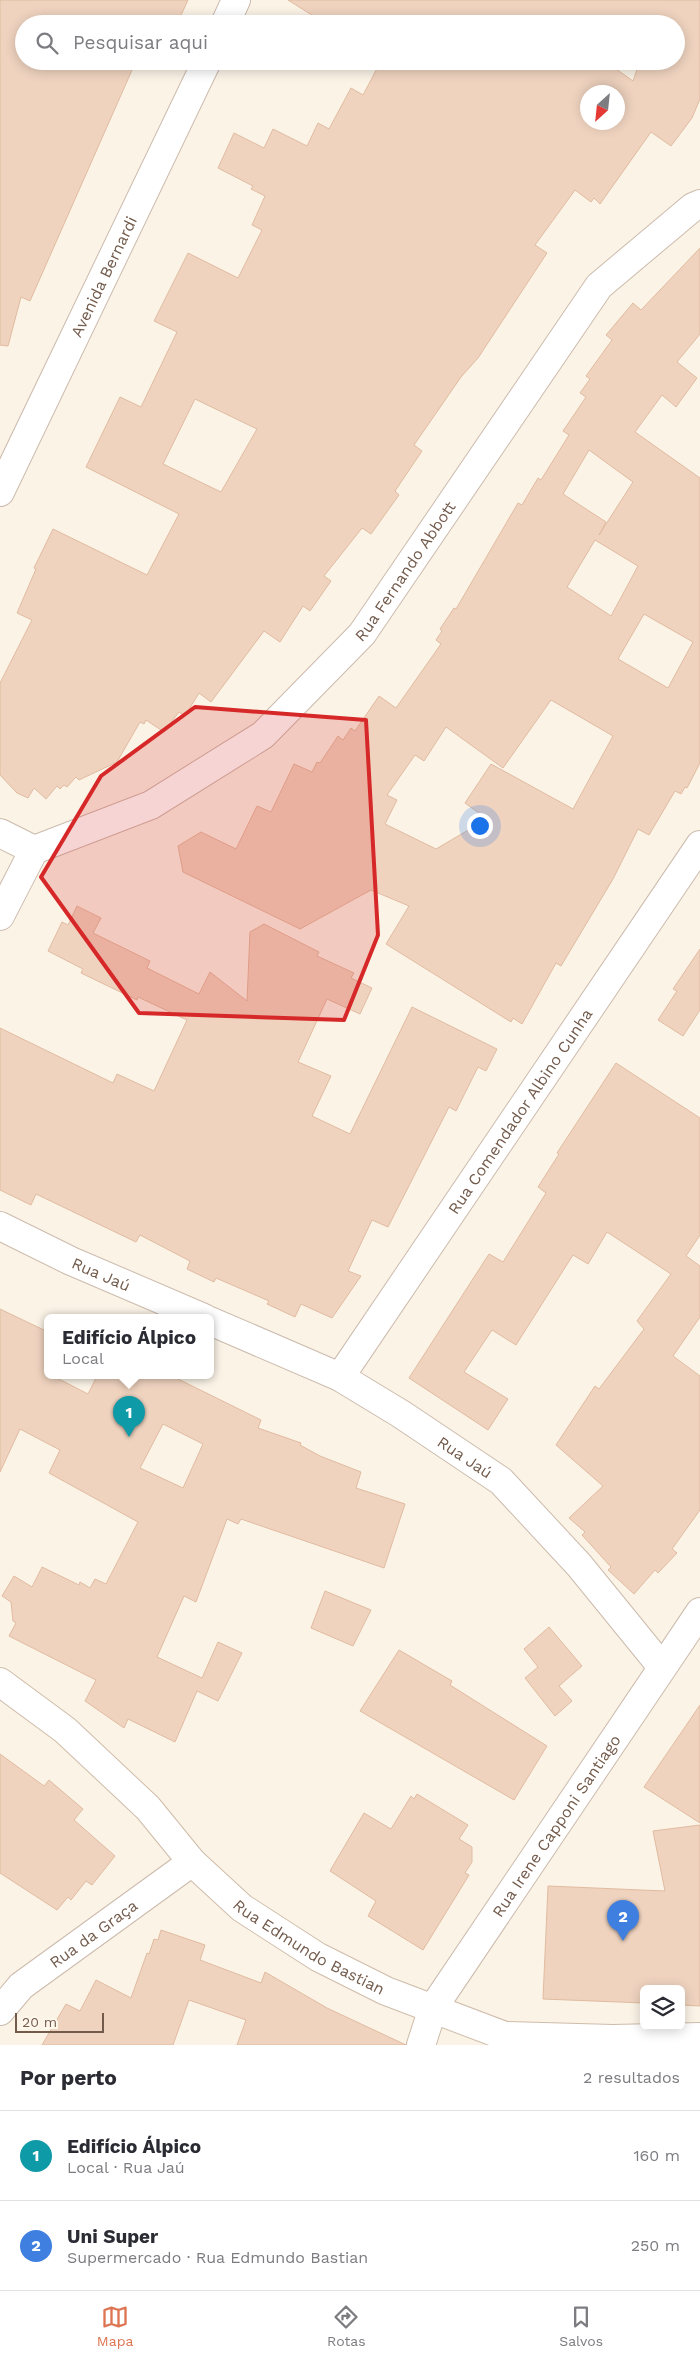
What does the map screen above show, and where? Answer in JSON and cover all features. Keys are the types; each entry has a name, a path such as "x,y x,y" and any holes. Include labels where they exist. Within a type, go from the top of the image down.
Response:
{"street":[{"path":"229,15 236,0"},
{"name":"Avenida Bernardi","path":"0,492 203,70"},
{"name":"Rua Fernando Abbott","path":"34,850 151,806 262,735 362,634 599,286 692,207 700,204"},
{"path":"0,833 34,850 0,916"},
{"name":"Rua Comendador Albino Cunha","path":"340,1376 700,845"},
{"name":"Rua Jaú","path":"0,1226 71,1262 194,1314"},
{"name":"Rua Jaú","path":"214,1323 340,1376 401,1414 500,1481 579,1565 662,1667"},
{"name":"Rua Irene Capponi Santiago","path":"420,2045 434,2008 700,1612"},
{"name":"Rua Edmundo Bastian","path":"0,1682 65,1730 148,1808 192,1862 242,1908 318,1957 386,1990 434,2008 508,2041 700,2037"},
{"name":"Rua da Graça","path":"0,2011 21,1986 192,1862"}],"highlighted area":[{"path":"195,707 366,720 378,935 344,1020 139,1013 41,877 101,776"}],"building":[{"path":"0,0 188,0 181,15 15,15 15,70 132,70 30,301 21,297 8,346 0,345"},
{"path":"288,0 700,0 700,99 692,118 671,146 651,132 600,204 594,198 591,202 575,190 535,245 547,253 478,358 461,377 414,445 422,451 395,491 399,495 371,534 362,528 324,576 331,581 310,611 303,606 280,642 264,631 211,702 199,693 185,716 179,712 164,732 146,720 144,724 140,722 117,762 79,780 76,777 67,787 64,785 60,789 57,786 46,799 34,788 28,798 17,793 0,775 0,683 32,620 17,613 36,569 34,568 53,529 147,575 179,514 86,467 120,397 141,407 177,332 154,321 188,253 238,278 262,230 252,225 265,196 251,189 253,186 218,168 234,133 264,148 273,129 307,146 318,123 329,129 351,88 363,95 376,70 618,70 633,81 637,70 685,70 685,15 312,15","holes":["195,399 257,429 221,492 163,464"]},
{"path":"700,248 700,334 677,362 697,378 676,407 662,395 635,432 700,478 700,763 687,788 685,787 681,794 675,791 649,835 638,829 613,879 561,966 556,963 522,1024 513,1018 511,1022 386,944 409,906 371,890 300,929 183,872 178,846 201,832 236,849 257,806 271,812 294,764 312,772 317,762 320,763 338,736 343,740 351,728 355,731 379,696 396,708 441,644 436,640 442,631 440,629 454,608 456,609 518,503 522,505 538,478 541,480 569,435 563,431 586,397 580,393 590,379 586,376 612,340 606,335 633,303 641,310","holes":["589,450 633,482 599,535 606,522 563,494","595,540 638,566 611,616 567,587","644,614 693,642 668,688 618,659","551,700 613,736 573,809 491,764 465,803 487,819 436,849 385,824 397,800 387,795 415,755 424,761 446,727 503,768"]},
{"path":"77,906 101,918 93,933 150,961 147,968 199,994 210,972 247,1001 250,932 264,924 319,952 317,956 354,973 351,978 372,988 360,1014 327,999 298,1062 331,1076 312,1116 350,1134 412,1007 497,1049 486,1071 478,1067 456,1111 449,1107 388,1227 372,1220 348,1271 361,1276 332,1318 301,1304 295,1317 267,1304 269,1301 216,1278 214,1282 187,1269 190,1261 140,1235 136,1242 36,1194 31,1205 0,1190 0,1028 113,1083 117,1074 154,1091 187,1020 138,997 137,1000 81,973 83,969 48,951 62,922 68,925"},
{"path":"700,949 700,1010 683,1036 658,1020 677,991 673,989"},
{"path":"616,1063 700,1118 700,1235 686,1256 700,1266 700,1317 673,1356 700,1376 700,1510 672,1549 677,1553 658,1573 655,1570 634,1594 608,1570 611,1567 582,1535 585,1532 569,1518 603,1486 556,1445 595,1386 599,1389 644,1329 637,1321 671,1274 607,1232 588,1264 573,1255 516,1345 492,1330 464,1372 508,1399 488,1430 409,1378 489,1254 503,1262 546,1193 538,1187 559,1154 557,1153"},
{"path":"0,1309 44,1330 44,1379 59,1379 88,1394 96,1379 178,1379 261,1420 258,1428 301,1443 300,1445 320,1456 361,1472 356,1488 405,1504 384,1568 241,1519 238,1524 227,1519 196,1602 184,1596 157,1657 202,1678 218,1642 242,1653 218,1701 197,1691 175,1742 128,1719 124,1728 85,1701 96,1680 9,1636 16,1623 13,1621 11,1602 2,1596 14,1576 32,1587 42,1567 79,1585 80,1582 90,1588 95,1579 106,1584 138,1522 49,1473 60,1450 20,1429 0,1472","holes":["163,1424 203,1444 183,1488 140,1468"]},
{"path":"325,1591 371,1610 353,1646 311,1628"},
{"path":"549,1627 582,1666 559,1686 572,1701 555,1716 525,1678 538,1667 524,1649"},
{"path":"399,1650 452,1681 450,1685 547,1746 514,1800 360,1711"},
{"path":"700,1705 700,1823 644,1787"},
{"path":"0,1754 44,1786 49,1780 83,1809 74,1820 115,1856 92,1885 86,1881 71,1900 68,1897 57,1910 0,1873"},
{"path":"417,1794 468,1825 459,1839 472,1847 472,1862 465,1873 469,1875 423,1950 368,1916 376,1901 330,1871 364,1813 391,1829 411,1796 414,1799"},
{"path":"700,1825 700,2006 685,2005 685,1985 640,1985 640,2003 543,1999 548,1886 665,1891 653,1831"},
{"path":"161,1930 205,1945 200,1960 261,1983 265,1972 327,2008 406,2045 237,2045 246,2020 189,2000 173,2045 42,2045 66,2004 80,2011 96,1980 131,1998 147,1953 149,1954 154,1939 158,1940"}],"place":[{"name":"Edifício Álpico","path":"129,1437"},
{"name":"Uni Super","path":"623,1941"}]}
